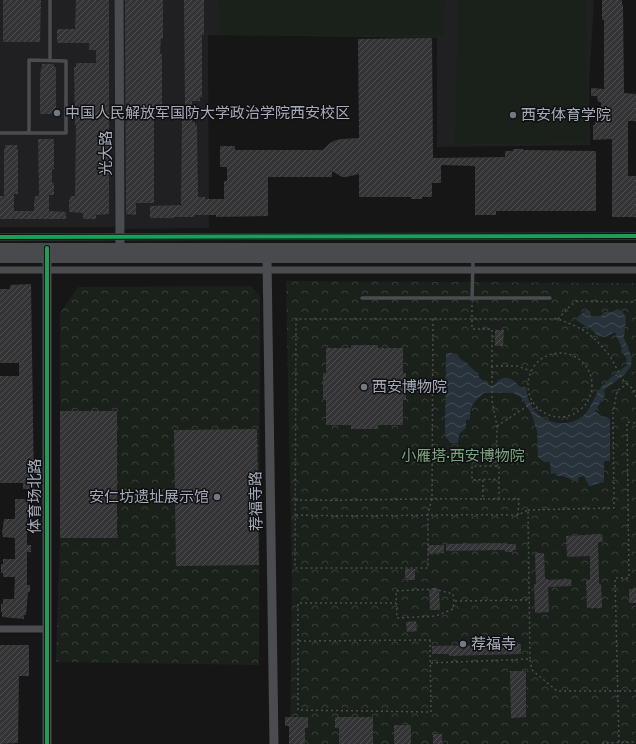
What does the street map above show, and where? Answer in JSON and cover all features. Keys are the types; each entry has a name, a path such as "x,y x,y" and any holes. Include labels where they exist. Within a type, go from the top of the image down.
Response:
{"main road":[{"path":"0,248 47,253 120,253 636,248"},
{"path":"0,258 47,253"},
{"path":"120,253 267,258 636,258"}],"street":[{"name":"光大路","path":"119,0 120,253"},
{"path":"0,237 636,236"},
{"name":"体育场北路","path":"47,253 47,744"},
{"name":"荐福寺路","path":"267,258 274,744"},
{"path":"0,270 636,270"},
{"path":"0,629 46,629"}],"lane":[{"path":"50,0 50,60"},
{"path":"0,133 28,133 66,133 66,60 29,60 28,133"},
{"path":"472,299 473,259"},
{"path":"362,298 550,298"}],"path":[{"path":"472,299 472,329 492,329 492,401 497,426 496,466"},
{"path":"558,320 570,306 577,301 636,302"},
{"path":"433,319 432,498 428,514 428,568 295,568 296,319 433,319 472,319 558,320 585,331 596,340 610,356 624,382 633,389 636,397"},
{"path":"556,353 567,353 577,357 585,364 590,373 593,384 591,395 587,404 579,412 570,417 559,418 548,416 539,411 532,402 528,392 528,382 531,371 537,362 546,356 556,353"},
{"path":"492,366 517,366 531,371"},
{"path":"295,515 518,515 528,510 614,508 613,413 617,391 627,384"},
{"path":"497,426 532,402"},
{"path":"619,742 616,691 615,578 628,578 627,422 636,423"},
{"path":"499,479 472,480 472,466 499,466 499,479 499,499"},
{"path":"483,479 483,499"},
{"path":"295,500 364,501 432,498 519,499 518,515"},
{"path":"528,510 530,659 532,670 557,691 636,691"},
{"path":"434,589 453,594 454,601 453,609 436,616 397,618 396,603 396,591 434,589"},
{"path":"454,601 529,600"},
{"path":"298,641 430,640 431,712 298,710 298,641 298,603 396,603"},
{"path":"431,664 530,659"},
{"path":"604,744 619,742 633,742 633,744"}],"shaded area":[{"name":"中国人民解放军国防大学政治学院西安校区","path":"0,0 114,0 115,227 0,227"},
{"name":"西安体育学院","path":"123,0 594,0 589,84 590,145 437,147 437,38 208,35 209,228 123,229"}],"green space":[{"path":"219,0 445,0 444,35 220,35"},
{"path":"458,0 587,0 588,142 455,144"},
{"name":"小雁塔·西安博物院","path":"286,281 636,283 636,744 290,744 292,574"},
{"path":"251,286 260,296 259,665 56,662 60,538 60,313 78,287"}],"water":[{"path":"617,309 622,311 626,317 624,338 632,358 631,366 624,375 604,390 605,395 595,411 601,416 610,419 610,461 604,461 604,482 589,486 584,476 579,477 577,482 563,476 557,476 555,473 551,474 550,462 544,462 538,457 537,431 532,415 521,397 513,393 484,393 473,404 470,419 466,420 466,428 459,434 458,443 451,443 447,439 445,435 446,353 452,353 465,362 481,379 491,386 502,378 508,378 520,387 526,387 531,405 543,418 557,423 572,422 585,414 600,388 627,365 626,357 621,352 622,348 615,332 605,337 598,336 591,329 575,319 586,310 590,311 591,316 601,316 604,312 612,312"}],"building":[{"path":"3,0 41,0 40,42 3,42"},
{"path":"76,0 109,0 109,214 96,215 96,219 83,219 83,213 69,212 69,200 71,196 75,196 76,125 74,67 76,67 76,63 96,63 96,50 89,50 89,43 57,43 57,29 75,29"},
{"path":"125,0 163,0 163,39 161,39 160,54 162,54 162,105 160,105 160,109 154,109 154,203 136,203 136,215 126,214"},
{"path":"184,0 204,0 204,35 202,35 202,97 200,97 200,101 192,101 192,122 195,122 195,125 197,125 198,197 205,197 205,199 224,199 224,181 227,181 227,167 220,167 220,146 235,146 235,150 323,150 330,143 336,140 359,138 358,39 432,38 433,158 505,157 505,151 513,151 513,149 596,151 596,211 496,211 496,215 475,215 475,166 441,165 441,183 432,183 432,197 422,197 422,199 411,199 411,197 359,197 359,174 342,177 332,171 332,177 268,177 268,216 216,217 216,215 194,215 194,217 150,218 150,206 181,205 182,110 185,110"},
{"path":"602,0 622,0 623,5 624,93 636,94 636,121 628,121 628,176 636,176 636,217 612,217 612,139 593,140 593,125 595,125 595,122 601,122 601,102 598,102 597,96 591,96 591,88 604,89 604,20 602,20"},
{"path":"42,64 54,64 54,67 56,67 56,111 54,111 54,114 40,114 40,80"},
{"path":"38,139 54,139 54,169 52,169 52,183 54,183 54,195 49,195 49,211 66,212 66,219 0,219 0,196 4,196 5,145 17,145 18,150 18,194 14,194 14,211 34,211 35,196 39,196"},
{"path":"31,284 34,489 23,489 23,483 0,483 0,376 19,376 19,363 0,363 0,289 10,289 10,285"},
{"path":"495,330 504,330 503,346 495,346"},
{"name":"西安博物院","path":"351,345 378,345 378,348 403,348 403,373 406,373 406,400 403,400 403,425 378,425 378,429 351,429 351,425 326,425 326,400 323,400 323,373 326,373 326,348 351,348"},
{"path":"60,411 117,411 117,538 60,538"},
{"name":"安仁坊遗址展示馆","path":"257,429 259,565 176,566 174,430"},
{"path":"15,499 28,499 28,505 31,505 31,512 28,512 27,519 27,545 31,545 31,552 27,552 27,585 30,585 30,592 28,592 26,615 24,615 24,619 2,617 1,612 1,604 3,604 3,599 14,599 15,577 3,577 3,573 1,573 1,564 3,564 3,559 15,559 15,538 3,537 2,533 4,519 15,519"},
{"path":"602,534 603,542 598,542 599,584 601,584 602,608 587,608 586,580 590,580 590,556 567,557 566,536"},
{"path":"446,544 516,544 516,550 513,550 513,552 505,552 505,550 446,551"},
{"path":"428,545 444,545 444,553 428,554"},
{"path":"535,553 544,553 545,580 571,579 572,586 548,587 549,612 535,613"},
{"path":"405,569 415,569 415,580 407,580 407,578 405,578"},
{"path":"439,589 440,610 430,610 429,590"},
{"path":"629,589 636,589 636,603 629,603"},
{"path":"416,621 417,631 407,632 406,622"},
{"path":"521,644 521,654 449,656 449,654 432,654 432,646"},
{"path":"0,645 29,645 29,676 19,676 18,743 0,744"},
{"path":"510,671 526,671 526,717 511,718"},
{"path":"285,717 308,717 308,728 305,728 305,744 289,744 289,726 285,726"},
{"path":"335,717 373,717 373,744 339,744 339,728 335,728"},
{"path":"394,725 411,725 411,744 394,744"},
{"path":"433,734 442,734 442,744 433,744"}],"cycle path":[{"path":"0,237 636,236"},
{"path":"47,248 47,744"}],"place":[{"name":"中国人民解放军国防大学政治学院西安校区","path":"57,113"},
{"name":"西安体育学院","path":"513,115"},
{"name":"西安博物院","path":"364,387"},
{"name":"安仁坊遗址展示馆","path":"217,497"},
{"name":"荐福寺","path":"463,644"}]}
